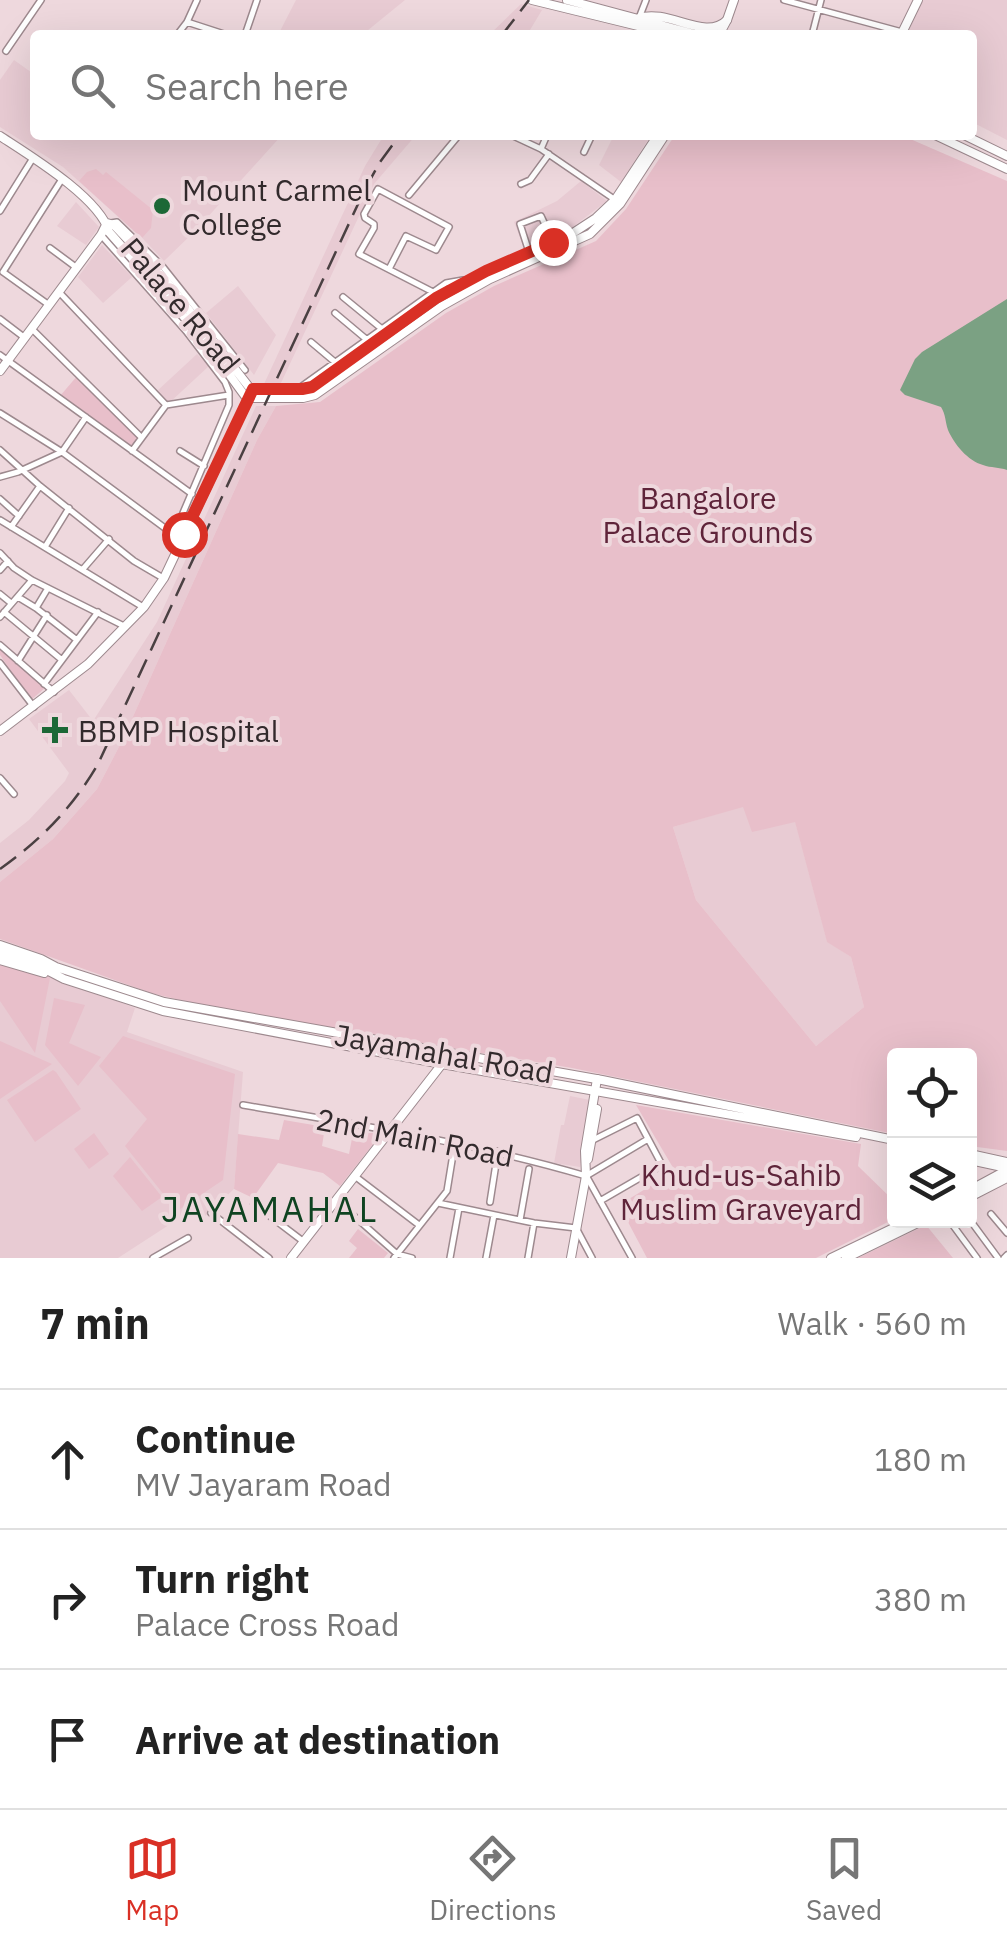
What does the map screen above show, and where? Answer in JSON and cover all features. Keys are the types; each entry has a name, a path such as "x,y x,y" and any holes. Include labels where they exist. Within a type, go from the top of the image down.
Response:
{"street":[{"path":"6,51 41,0"},
{"path":"180,30 198,0"},
{"path":"246,30 257,0"},
{"path":"532,0 649,27"},
{"path":"646,0 649,27"},
{"path":"724,30 734,0"},
{"path":"784,0 889,30"},
{"path":"813,30 821,0"},
{"path":"904,30 918,0"},
{"path":"571,1 649,27"},
{"path":"649,27 650,14 712,30 727,20"},
{"path":"187,22 212,30"},
{"name":"Palace Road","path":"0,136 62,179 107,224 249,392"},
{"path":"409,195 455,140"},
{"path":"522,140 618,202"},
{"path":"541,149 545,140"},
{"path":"584,152 590,140"},
{"path":"301,386 446,284 488,275 590,234 618,202 658,140"},
{"path":"945,140 1007,169"},
{"path":"974,140 1007,156"},
{"path":"520,184 530,180 549,154"},
{"path":"0,211 34,158"},
{"path":"49,305 1,271 62,179"},
{"path":"389,269 406,236 436,250 448,227 378,189 364,214 374,226 359,254 433,292"},
{"path":"0,731 88,664 144,607 164,578 249,392 315,395 488,275 585,226 618,202"},
{"path":"530,252 520,224 541,216 553,242"},
{"path":"0,371 4,358 32,329 107,224 117,222 152,254 244,370"},
{"name":"Palace Road","path":"107,224 114,225 164,278 249,392"},
{"path":"101,235 186,331 225,382 230,396 230,406 192,494 180,536"},
{"path":"50,248 77,268"},
{"path":"286,392 312,387 436,298 471,279"},
{"path":"60,292 166,405"},
{"path":"343,297 382,328"},
{"path":"335,313 366,339"},
{"path":"0,319 25,338"},
{"path":"32,329 141,437"},
{"path":"311,342 336,363"},
{"path":"4,358 192,494"},
{"path":"132,451 166,405 230,396"},
{"path":"0,413 180,536"},
{"path":"0,477 62,452 86,417"},
{"path":"0,450 134,560 164,578"},
{"path":"180,450 204,466"},
{"path":"12,527 40,486"},
{"path":"0,499 18,516"},
{"path":"45,547 69,508"},
{"path":"0,520 144,607"},
{"path":"83,570 109,539"},
{"path":"0,553 32,580 124,626"},
{"path":"0,570 8,560"},
{"path":"32,580 2,615 62,660"},
{"path":"36,608 48,588"},
{"path":"0,594 11,603"},
{"path":"18,597 77,640"},
{"path":"44,684 98,612"},
{"path":"18,661 47,615"},
{"path":"0,645 54,692"},
{"path":"0,662 34,707"},
{"path":"0,778 14,794"},
{"name":"Jayamahal Road","path":"0,946 164,1002 599,1080 887,1141"},
{"name":"Jayamahal Road","path":"0,956 163,1011 597,1092 887,1141"},
{"path":"291,1258 392,1131 447,1054"},
{"path":"570,1258 599,1080"},
{"path":"586,1163 597,1092"},
{"name":"2nd Main Road","path":"244,1105 455,1142 586,1176"},
{"path":"592,1140 634,1118 639,1120 662,1165 600,1201"},
{"path":"586,1176 649,1138"},
{"path":"396,1256 448,1191 455,1142"},
{"path":"490,1202 498,1151"},
{"path":"977,1159 1007,1166"},
{"path":"977,1188 1007,1166"},
{"path":"520,1220 529,1169"},
{"path":"586,1176 632,1258"},
{"path":"356,1177 419,1226"},
{"path":"977,1190 1004,1180 1007,1190"},
{"path":"337,1202 396,1256 412,1258"},
{"path":"438,1202 576,1228"},
{"path":"254,1204 304,1242"},
{"path":"450,1258 459,1208"},
{"path":"211,1213 269,1258"},
{"path":"991,1214 1007,1232"},
{"path":"486,1258 494,1215"},
{"path":"528,1258 534,1223"},
{"path":"576,1228 592,1258"},
{"path":"831,1258 893,1228"},
{"path":"846,1258 908,1228"},
{"path":"955,1228 977,1258"},
{"path":"977,1228 1003,1257"},
{"path":"153,1258 167,1255 188,1238"}],"shaded area":[{"path":"296,0 405,0 368,30 281,30"},
{"path":"922,0 1007,0 1007,140 977,125 977,30 909,30"},
{"path":"521,4 542,10 530,30 494,30"},
{"name":"Mount Carmel College","path":"14,60 30,71 30,140 277,140 164,261 63,167 0,127 0,80"},
{"path":"381,140 412,140 374,184 281,383 264,384 365,166"},
{"path":"612,140 648,140 621,182 599,165"},
{"path":"581,181 607,201 570,229 525,250 514,222 557,201"},
{"name":"Mount Carmel College","path":"76,202 99,227 86,245 57,226"},
{"path":"102,245 132,277 103,303 78,277"},
{"path":"238,286 276,335 254,375 206,313"},
{"path":"1007,299 1007,470 972,460 948,430 941,407 900,390 922,352"},
{"path":"197,354 209,366 168,404 157,391"},
{"path":"256,406 276,406 97,789 53,839 0,882 0,843 29,820 69,773 29,719 69,690 93,721 157,622"},
{"path":"744,806 795,821 827,941 851,957 864,1007 816,1046 696,900 673,827"},
{"path":"0,961 135,1008 127,1032 243,1072 234,1189 204,1217 192,1210 118,1258 0,1258"},
{"path":"570,1096 590,1100 580,1167 554,1163"}],"green space":[{"name":"Bangalore Palace Grounds","path":"672,140 913,140 1007,181 1007,1151 977,1147 977,1048 887,1048 887,1133 572,1068 213,1008 151,993 0,939 0,882 53,839 97,789 276,406 320,402 446,313 494,286 596,241 626,209","holes":["743,807 752,832 795,822 827,942 851,957 864,1007 816,1046 696,900 673,827"]},
{"path":"96,169 103,175 106,172 153,210 151,228 142,238 79,181"},
{"path":"78,375 140,437 132,449 60,396"},
{"path":"0,647 45,688 31,700 0,655"},
{"path":"0,963 50,978 35,1053 0,1001"},
{"path":"54,998 85,1005 69,1043 101,1057 78,1086 45,1045"},
{"path":"123,1036 235,1074 223,1180 177,1211 125,1146 147,1119 99,1066"},
{"path":"0,1041 52,1064 0,1099"},
{"path":"53,1070 81,1109 35,1142 7,1100"},
{"name":"Khud-us-Sahib Muslim Graveyard","path":"636,1105 861,1144 858,1166 887,1194 887,1222 816,1258 647,1258 619,1205 675,1171"},
{"path":"284,1120 325,1127 322,1146 349,1154 353,1133 382,1133 340,1186 323,1173 278,1163 253,1198 234,1189 238,1134 279,1140"},
{"path":"94,1133 109,1154 89,1169 74,1149"},
{"path":"130,1157 162,1197 142,1211 113,1176"},
{"name":"Khud-us-Sahib Muslim Graveyard","path":"920,1228 928,1228 953,1258 858,1258"},
{"path":"358,1229 388,1253 384,1258 349,1258 357,1248 349,1241"}],"railway":[{"path":"506,30 529,0"},
{"path":"0,869 55,822 98,764 365,189 396,140"}],"place":[{"name":"Mount Carmel College","path":"162,206"},
{"name":"BBMP Hospital","path":"55,730"}],"district":[{"name":"JAYAMAHAL","path":"270,1209"}],"route":[{"path":"184,534 253,389 312,387 436,298 553,242"}]}
